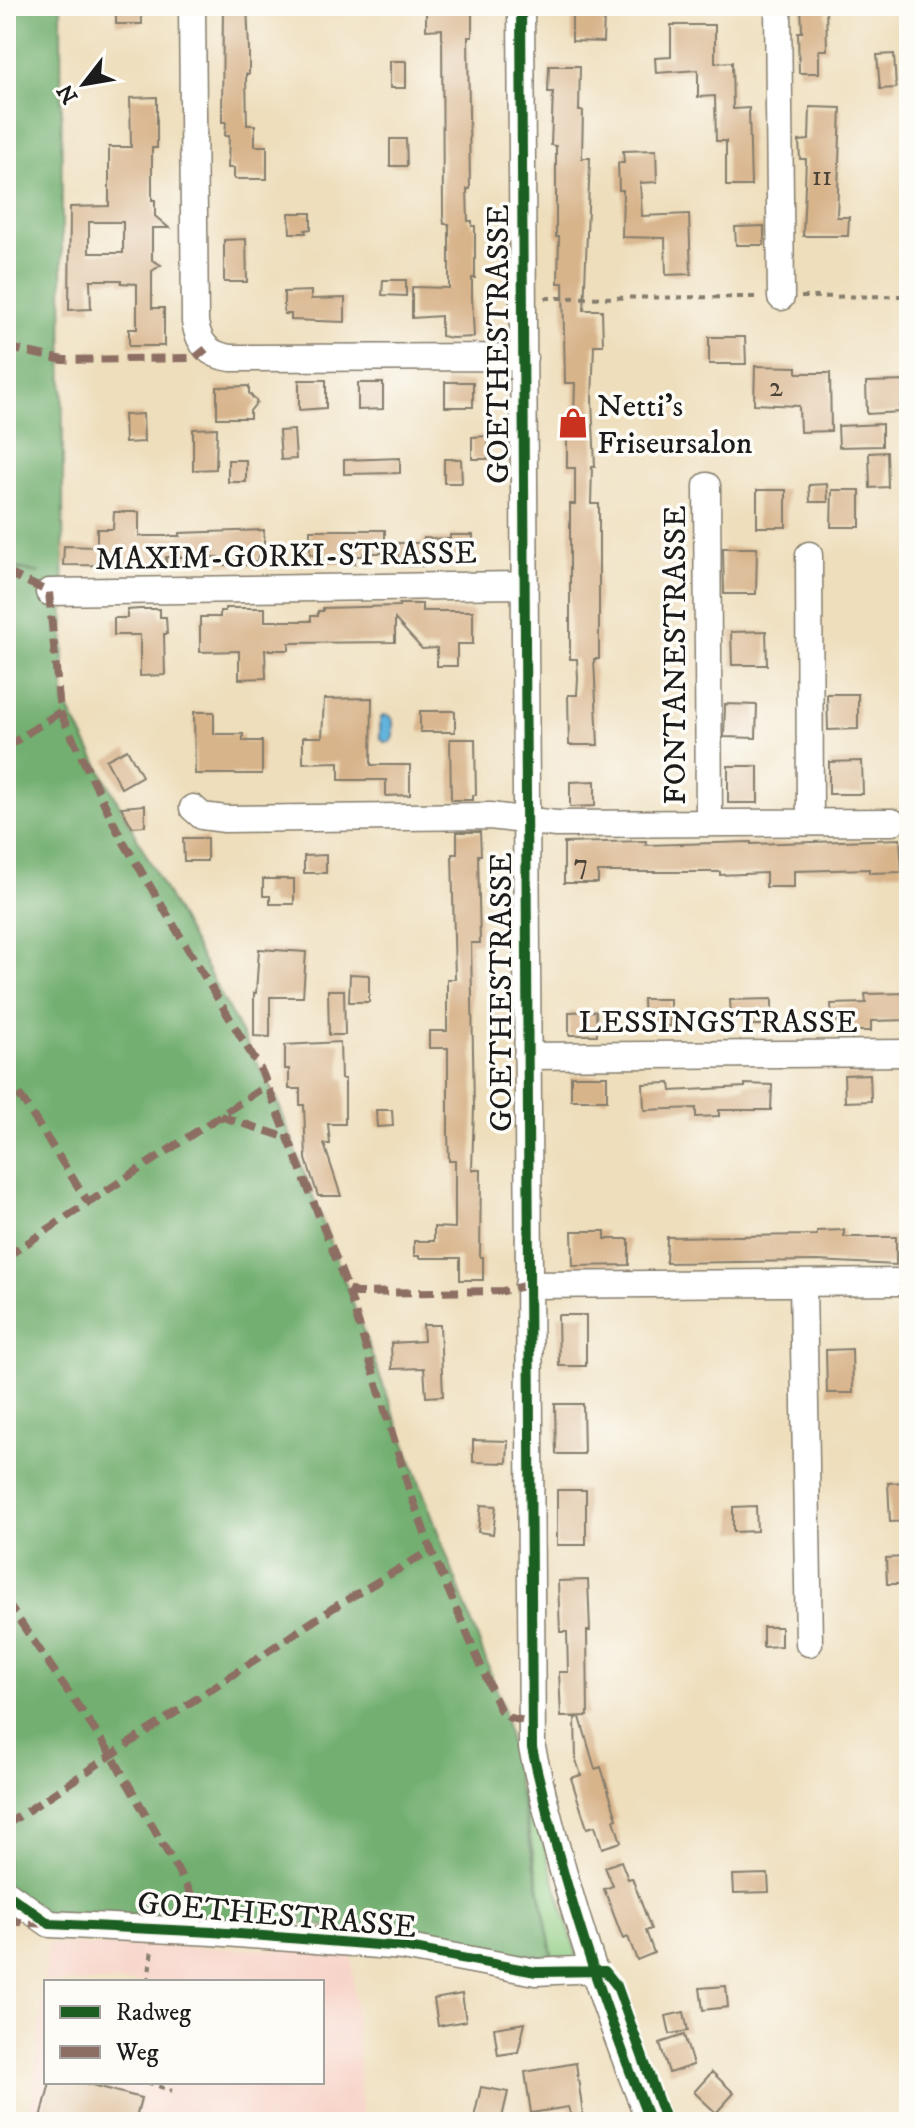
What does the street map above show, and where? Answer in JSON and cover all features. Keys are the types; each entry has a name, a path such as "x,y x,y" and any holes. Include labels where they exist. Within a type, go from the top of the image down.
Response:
{"street":[{"path":"192,6 195,322 197,334 206,349 214,356 231,358 524,357"},
{"name":"GOETHESTRASSE","path":"521,6 532,1748 551,1827 594,1969 650,2122"},
{"path":"778,6 781,297"},
{"name":"FONTANESTRASSE","path":"707,486 709,823"},
{"path":"809,555 810,822"},
{"name":"MAXIM-GORKI-STRASSE","path":"49,592 525,585"},
{"name":"FONTANESTRASSE","path":"193,808 202,816 225,819 490,816 556,824 892,822"},
{"name":"LESSINGSTRASSE","path":"527,1056 909,1053"},
{"path":"528,1285 900,1282"},
{"path":"803,1284 809,1643"},
{"name":"GOETHESTRASSE","path":"6,1893 50,1924 403,1947 536,1972 594,1969"}],"path":[{"path":"820,297 909,296"},
{"path":"522,298 744,297"},
{"path":"148,1980 154,1929"},
{"path":"153,2084 172,2091"}],"shaded area":[{"path":"48,1944 352,1952 362,2122 30,2122 44,1984 44,2084 324,2084 324,1980 44,1980"}],"green space":[{"path":"6,6 61,6 64,701 277,1100 502,1704 553,1959 287,1921 6,1913 6,568 40,573 6,565"},
{"path":"527,1790 579,1962 553,1959 522,1793"}],"water":[{"path":"383,715 393,720 390,742 384,742 380,737"}],"building":[{"path":"116,6 141,6 142,24 116,24"},
{"path":"223,6 247,6 247,125 255,125 255,146 267,146 267,179 234,179 234,168 228,168 229,136 225,136 226,122 222,122"},
{"path":"472,6 472,37 468,37 470,189 467,189 468,221 475,226 475,278 472,278 474,337 452,338 441,336 441,316 412,318 412,287 449,288 449,224 444,224 443,216 442,29 426,30 426,8"},
{"path":"801,6 826,6 827,50 819,50 819,73 799,73"},
{"path":"572,15 604,16 603,42 572,41"},
{"path":"671,25 715,25 715,63 732,62 733,109 749,108 751,186 726,186 726,141 716,141 715,96 698,97 698,70 656,73 655,58 671,57"},
{"path":"894,54 896,88 880,89 877,55"},
{"path":"390,61 406,61 406,88 390,88"},
{"path":"549,66 580,66 582,158 590,158 584,310 602,310 603,345 594,345 592,400 595,467 592,467 591,504 599,504 599,659 594,659 598,745 569,745 568,695 577,695 578,678 577,659 570,659 570,504 575,504 575,468 567,468 567,416 574,416 575,383 565,383 563,283 558,283 556,146 551,145 553,92 548,92"},
{"path":"157,97 157,148 152,148 152,200 155,200 155,216 169,228 152,228 152,260 161,265 152,271 152,308 164,308 164,346 129,346 129,329 137,329 137,284 121,283 121,280 90,280 91,309 69,310 70,207 109,206 109,147 131,147 130,98","holes":["89,222 123,222 123,253 89,253"]},
{"path":"810,107 841,108 837,217 849,217 848,236 803,236 806,159 800,159 799,141 809,140"},
{"path":"390,139 406,139 407,166 390,166"},
{"path":"656,150 657,182 640,183 642,216 689,214 691,274 666,275 665,238 622,237 623,190 619,190 618,163 624,163 623,151"},
{"path":"289,213 311,213 311,229 305,230 306,233 290,233"},
{"path":"764,226 764,245 736,245 735,227"},
{"path":"246,239 247,282 224,282 224,240"},
{"path":"383,280 406,280 406,296 382,295"},
{"path":"311,291 311,299 345,298 345,322 291,320 291,314 284,314 284,292"},
{"path":"709,337 745,337 746,364 709,364"},
{"path":"755,366 797,367 797,373 830,373 831,431 800,432 799,406 754,404"},
{"path":"299,380 326,380 326,408 299,410"},
{"path":"908,381 909,404 900,405 901,412 867,414 866,382"},
{"path":"445,382 473,382 473,407 445,407"},
{"path":"358,383 383,383 383,409 358,410"},
{"path":"249,386 249,393 257,402 250,411 250,418 217,418 217,387"},
{"path":"143,414 144,442 125,443 124,415"},
{"path":"882,424 882,446 839,447 838,426"},
{"path":"217,428 216,469 193,470 193,429"},
{"path":"294,430 296,459 281,460 279,431"},
{"path":"488,436 488,459 472,459 472,437"},
{"path":"887,452 888,487 870,488 869,453"},
{"path":"400,458 400,473 344,474 344,460"},
{"path":"444,459 461,459 462,483 444,483"},
{"path":"228,460 246,460 246,482 228,482"},
{"path":"827,484 828,502 810,502 809,485"},
{"path":"757,490 786,490 786,527 757,527"},
{"path":"832,490 860,490 860,527 831,527"},
{"path":"114,512 139,512 139,536 264,530 264,556 258,556 257,562 252,562 252,565 219,565 219,557 166,557 166,566 63,565 64,546 97,547 97,529 113,529"},
{"path":"310,530 385,530 385,553 363,553 363,556 355,556 355,564 324,564 324,560 315,561 315,555 310,555"},
{"path":"450,535 473,535 473,558 423,558 423,566 398,566 398,543 422,543 424,538 450,539"},
{"path":"723,548 757,548 756,594 724,594"},
{"path":"422,604 422,611 473,611 473,644 457,644 457,666 437,666 437,648 422,649 395,619 395,642 289,643 289,650 265,650 266,678 239,679 239,651 200,652 200,617 220,617 220,611 225,611 225,608 265,608 265,621 311,621 311,616 318,616 318,611 323,611 323,608"},
{"path":"160,609 160,617 166,617 165,675 140,676 140,635 114,635 114,618 127,618 127,610"},
{"path":"766,631 767,665 732,665 731,632"},
{"path":"827,694 858,694 858,729 828,730"},
{"path":"372,698 371,765 410,765 410,795 386,796 386,780 339,780 339,762 303,763 303,737 322,737 324,699"},
{"path":"725,704 757,705 756,738 724,737"},
{"path":"420,711 455,712 455,732 420,732"},
{"path":"194,712 214,712 214,734 243,734 243,741 262,741 262,774 195,774"},
{"path":"450,739 475,739 476,795 473,795 473,800 451,800"},
{"path":"127,749 142,776 121,788 106,760"},
{"path":"862,761 863,794 829,794 829,762"},
{"path":"728,766 758,766 758,803 728,803"},
{"path":"595,781 595,806 570,807 570,782"},
{"path":"145,805 145,826 132,827 121,807"},
{"path":"457,832 480,832 480,943 471,943 472,1170 481,1170 480,1257 483,1257 483,1280 460,1280 460,1258 414,1256 414,1241 434,1241 434,1227 455,1228 455,1161 449,1161 448,1048 429,1048 429,1031 447,1031 447,979 455,979 452,854 457,854"},
{"path":"183,838 207,838 207,861 184,861"},
{"path":"900,839 902,872 869,873 869,869 794,871 794,887 766,887 766,873 720,875 720,872 598,872 598,883 564,883 564,843 646,841 646,845 751,844"},
{"path":"326,855 326,873 304,873 304,856"},
{"path":"263,879 294,879 294,904 270,904 270,896 263,896"},
{"path":"259,949 306,952 303,997 270,997 270,1037 254,1036 254,993"},
{"path":"350,974 369,975 369,1002 349,1002"},
{"path":"328,990 344,990 345,1035 329,1035"},
{"path":"909,993 909,1020 871,1021 871,1031 845,1031 844,1021 832,1021 831,1004 866,1003 865,994"},
{"path":"643,999 670,999 670,1026 644,1026"},
{"path":"772,999 772,1025 744,1025 744,1017 731,1017 730,1000"},
{"path":"596,1011 597,1035 569,1035 569,1012"},
{"path":"340,1042 341,1079 345,1079 345,1124 328,1124 330,1144 324,1144 341,1196 318,1196 306,1159 304,1105 300,1105 300,1089 289,1089 285,1045"},
{"path":"870,1074 871,1101 845,1102 844,1075"},
{"path":"571,1076 607,1076 607,1100 571,1100"},
{"path":"670,1083 671,1091 745,1087 745,1084 772,1085 771,1110 719,1110 719,1116 696,1117 696,1108 644,1110 643,1084"},
{"path":"376,1110 392,1110 393,1126 377,1127"},
{"path":"844,1230 844,1237 896,1237 896,1265 817,1261 666,1263 667,1237 817,1235 817,1231"},
{"path":"572,1231 605,1231 605,1239 629,1239 629,1265 573,1266"},
{"path":"558,1315 586,1315 586,1366 559,1366"},
{"path":"423,1325 440,1325 443,1396 426,1397 424,1368 392,1369 391,1343 424,1341"},
{"path":"852,1349 853,1393 827,1393 826,1350"},
{"path":"555,1404 583,1404 584,1454 556,1454"},
{"path":"473,1440 508,1441 507,1463 473,1462"},
{"path":"909,1482 909,1521 890,1522 888,1483"},
{"path":"557,1490 586,1490 586,1545 557,1545"},
{"path":"481,1505 496,1506 493,1534 478,1532"},
{"path":"756,1506 757,1531 733,1532 733,1507"},
{"path":"905,1557 906,1584 887,1584 886,1558"},
{"path":"588,1580 588,1716 561,1717 559,1672 568,1672 567,1632 560,1632 558,1581"},
{"path":"763,1627 781,1627 781,1646 763,1647"},
{"path":"580,1717 595,1769 601,1767 621,1842 602,1848 595,1826 587,1828 571,1778 581,1775 576,1760 575,1718"},
{"path":"621,1861 628,1879 632,1878 651,1929 646,1931 654,1953 637,1960 628,1937 623,1939 604,1889 613,1886 605,1867"},
{"path":"768,1874 769,1892 734,1893 733,1875"},
{"path":"726,1986 728,2007 703,2010 700,1988"},
{"path":"462,1994 466,2021 438,2026 434,1999"},
{"path":"684,2012 688,2031 670,2034 666,2016"},
{"path":"525,2023 518,2052 498,2055 494,2028"},
{"path":"684,2035 693,2065 669,2073 660,2043"},
{"path":"576,2063 584,2122 573,2122 568,2107 531,2113 525,2072"},
{"path":"712,2072 734,2093 716,2113 694,2092"},
{"path":"50,2084 89,2084 141,2098 135,2122 40,2122"},
{"path":"481,2087 508,2092 501,2122 473,2122"}],"marked path":[{"path":"6,347 63,360 195,358 206,349"},
{"path":"6,572 49,592 60,712 120,836 262,1072 348,1289 410,1492 431,1550 500,1710 510,1718 531,1722"},
{"path":"6,747 60,712"},
{"path":"6,1074 88,1202"},
{"path":"6,1257 267,1085"},
{"path":"220,1116 288,1138"},
{"path":"900,1282 909,1287"},
{"path":"348,1289 356,1293 503,1291 528,1285"},
{"path":"6,1825 333,1608 431,1550"},
{"path":"6,1601 111,1754 213,1932"},
{"path":"6,1921 46,1924"}],"cycle path":[{"path":"521,6 532,1748 555,1843 583,1938 650,2122"},
{"path":"6,1893 50,1924 213,1932 403,1947 536,1972 605,1971 617,1986 666,2122"}],"place":[{"name":"Netti's Friseursalon","path":"573,423"}]}
